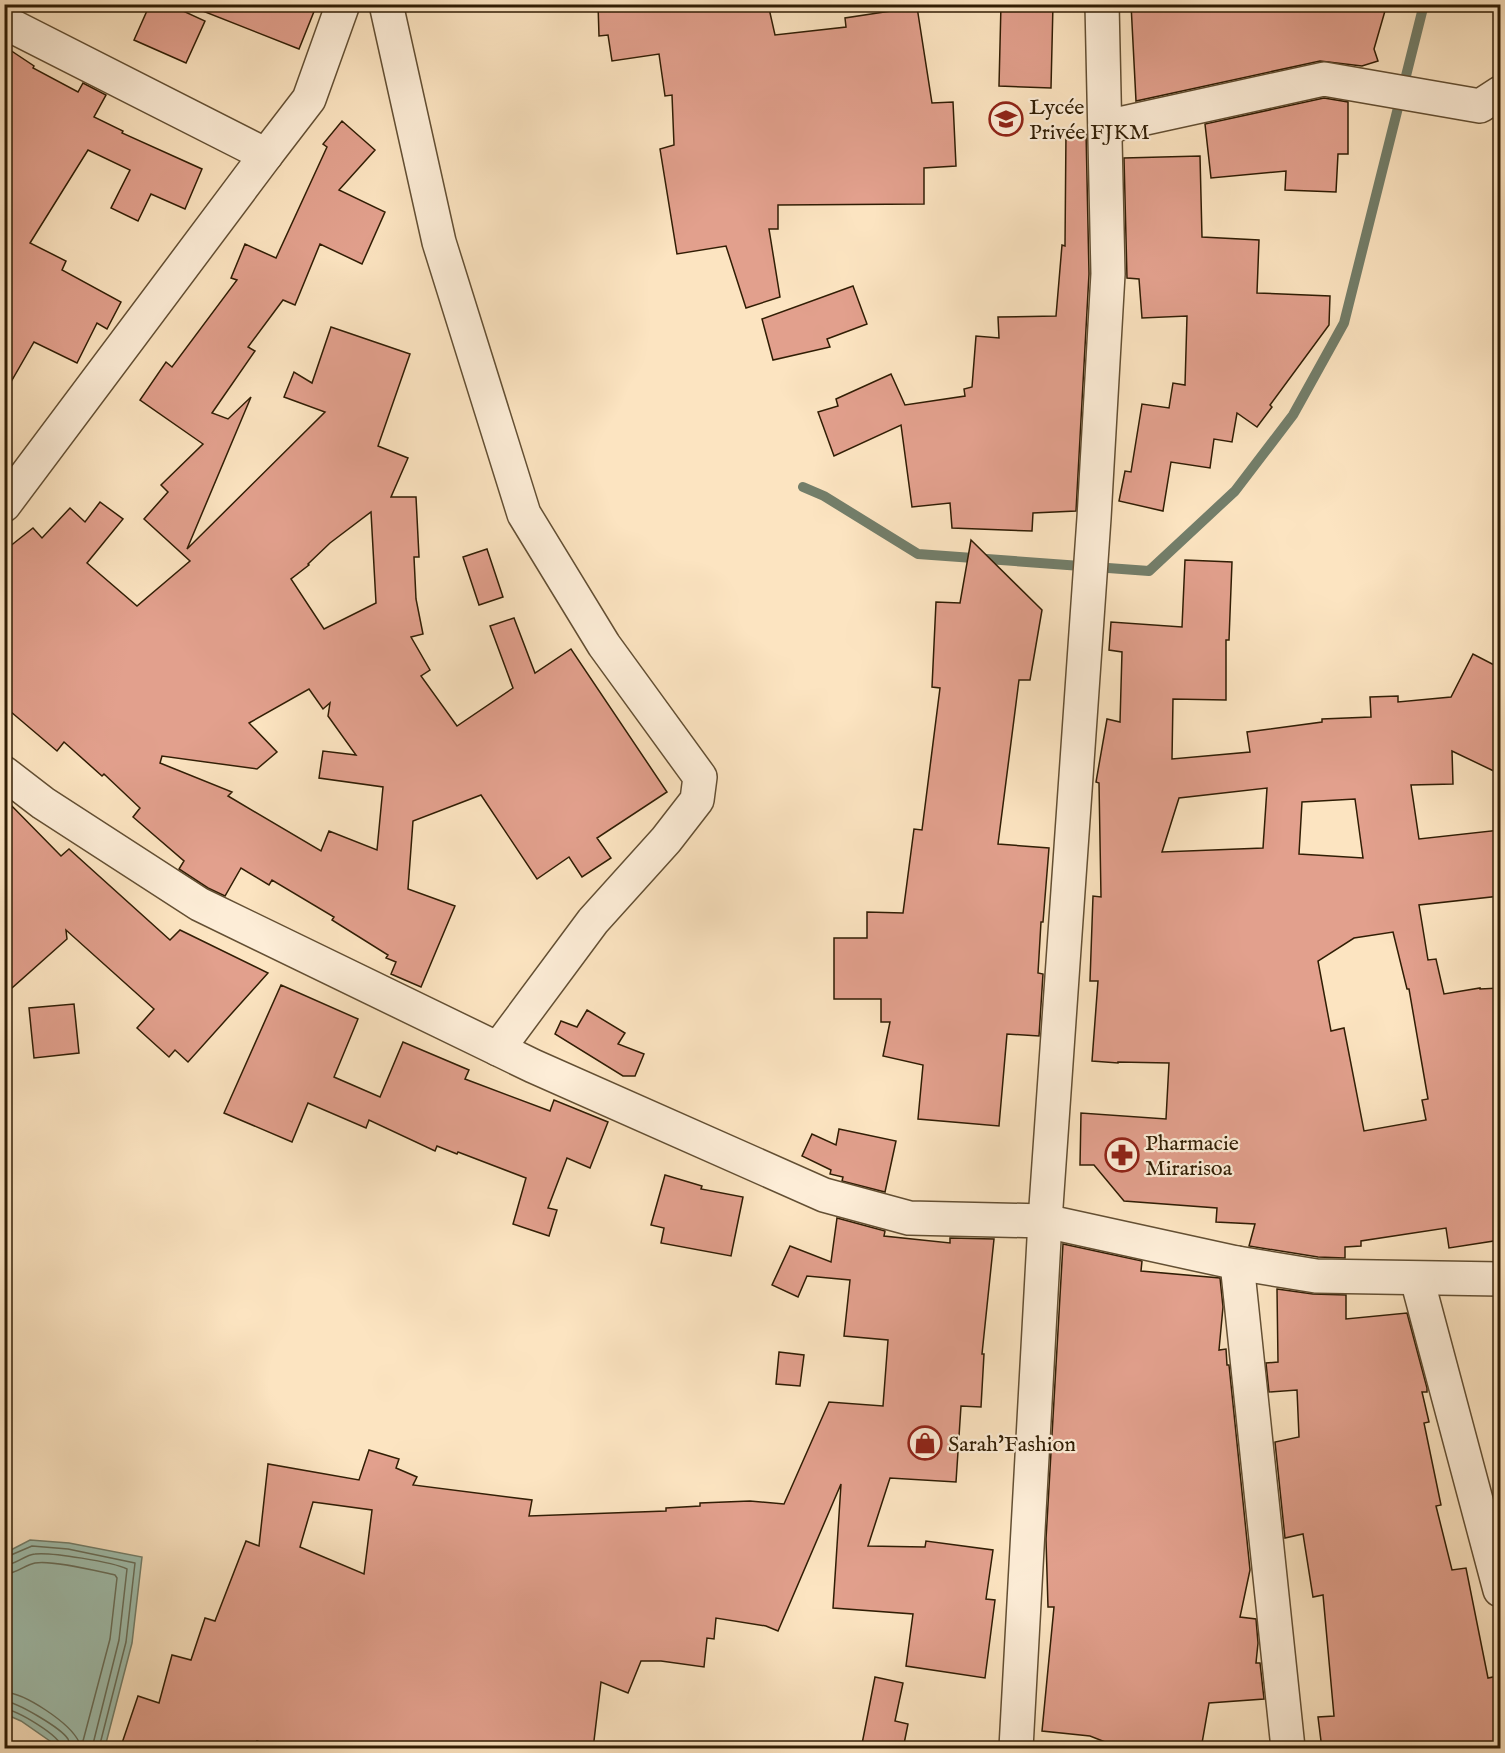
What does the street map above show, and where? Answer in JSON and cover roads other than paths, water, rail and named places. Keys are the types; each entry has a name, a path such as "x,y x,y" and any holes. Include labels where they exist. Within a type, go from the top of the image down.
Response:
{"street":[{"path":"4,505 309,99 343,4"},
{"path":"386,4 439,242 524,514 604,645 700,777 697,800 666,840 593,921 498,1049"},
{"path":"1016,1749 1045,1221 1094,518 1108,274 1102,4"},
{"path":"4,22 266,155"},
{"path":"1105,127 1324,79 1480,106 1500,93"},
{"path":"4,773 43,803 199,903 498,1049 824,1195 909,1218 1045,1221 1237,1263 1316,1276 1500,1279"},
{"path":"1237,1263 1288,1749"},
{"path":"1417,1279 1500,1590"}],"water":[{"path":"30,1540 69,1543 142,1557 132,1643 105,1747 60,1748 21,1721 5,1714 5,1553"}],"waterway":[{"path":"803,487 824,496 918,554 1149,571 1235,491 1293,415 1344,323 1424,4"}],"place":[{"name":"Lycée Privée FJKM","path":"1006,119"},
{"name":"Pharmacie Mirarisoa","path":"1122,1155"},
{"name":"Sarah'Fashion","path":"925,1443"}]}
